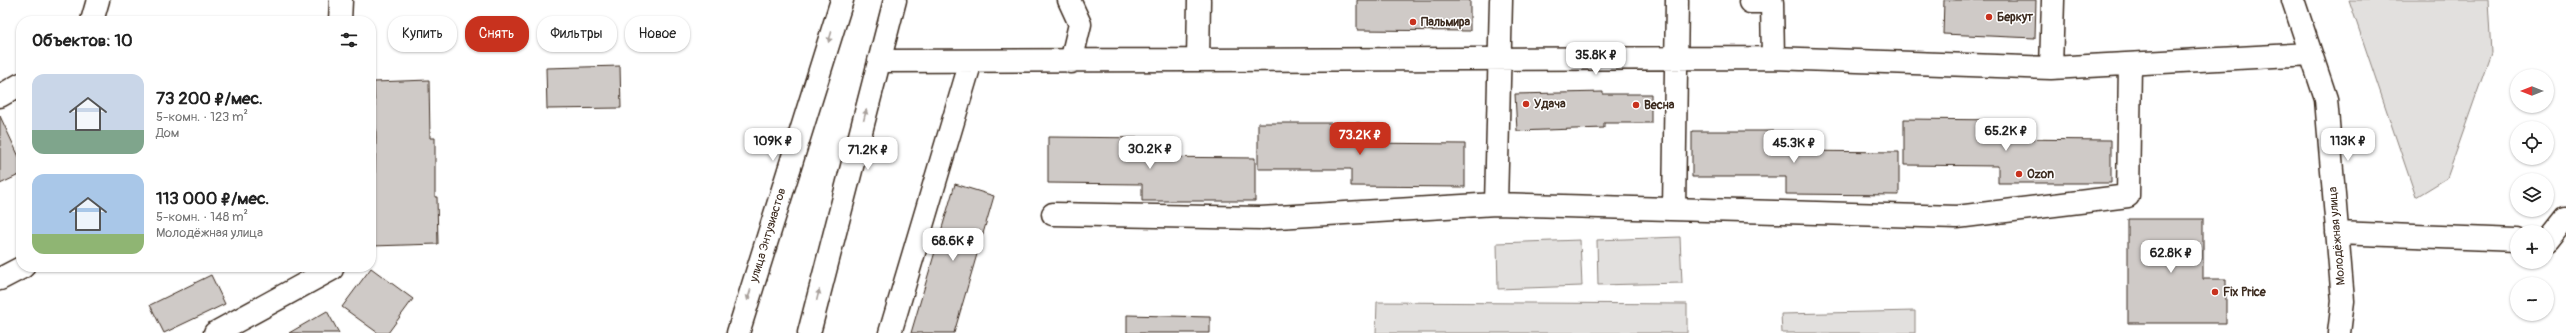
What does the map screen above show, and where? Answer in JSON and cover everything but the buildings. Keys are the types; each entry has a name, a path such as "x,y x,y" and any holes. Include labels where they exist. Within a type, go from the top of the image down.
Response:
{"street":[{"path":"93,16 98,0"},
{"path":"340,16 341,0"},
{"name":"улица Энтузиастов","path":"738,333 837,0"},
{"path":"809,333 895,0"},
{"path":"1069,0 1080,24 1071,62"},
{"path":"1198,60 1199,0"},
{"path":"1496,204 1500,0"},
{"path":"1674,209 1677,0"},
{"path":"2051,68 2053,0"},
{"name":"Молодёжная улица","path":"2293,0 2326,99 2343,301 2339,333"},
{"path":"1750,2 1772,2 1773,58"},
{"path":"879,61 1071,62 1198,60 1773,58 2051,68 2311,54"},
{"path":"890,333 971,61"},
{"path":"1052,214 1261,218 1496,204 1957,217 2128,196 2130,64"},
{"path":"0,96 16,87"},
{"path":"2554,232 2566,217"},
{"path":"2337,233 2510,240"},
{"path":"0,279 16,271"},
{"path":"215,333 327,272"}],"shaded area":[{"path":"2349,0 2488,0 2491,53 2447,178 2416,197"},
{"path":"1680,237 1682,283 1598,285 1597,240"},
{"path":"1580,240 1582,286 1498,289 1497,243"},
{"path":"1377,302 1687,304 1687,333 1376,333"},
{"path":"1915,311 1915,333 1782,333 1781,314"}],"place":[{"name":"Беркут","path":"1989,17"},
{"name":"Пальмира","path":"1413,22"},
{"name":"Удача","path":"1526,104"},
{"name":"Весна","path":"1636,105"},
{"name":"Ozon","path":"2019,174"},
{"name":"Fix Price","path":"2215,292"}]}
